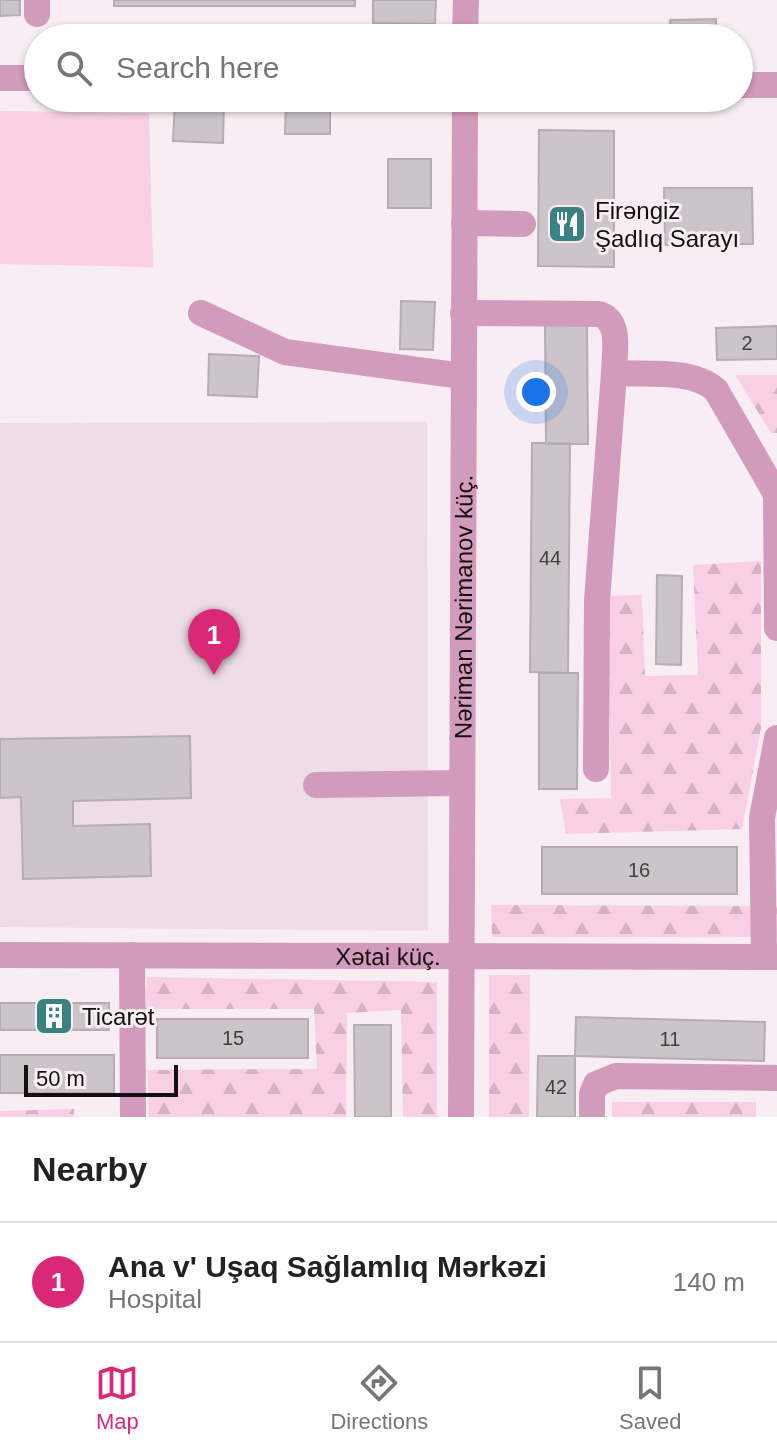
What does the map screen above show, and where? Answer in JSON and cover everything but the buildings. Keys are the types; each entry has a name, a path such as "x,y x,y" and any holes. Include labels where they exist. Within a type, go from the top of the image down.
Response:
{"street":[{"path":"465,24 466,0"},
{"path":"0,78 24,78"},
{"path":"753,85 777,85"},
{"name":"Nəriman Nərimanov küç.","path":"461,1117 465,112"},
{"path":"464,223 523,224"},
{"path":"201,313 285,352 462,376"},
{"path":"463,313 599,314 607,316 614,325 614,373 597,601 596,769"},
{"path":"614,373 692,377 704,380 716,390 776,494 777,628"},
{"path":"770,957 762,818 777,738"},
{"path":"316,785 461,783"},
{"name":"Xətai küç.","path":"0,955 770,957"},
{"path":"132,955 133,1117"},
{"path":"592,1117 592,1094 596,1084 616,1076 777,1078"}],"shaded area":[{"path":"427,422 428,931 0,927 0,423"}],"green space":[{"path":"0,111 149,113 153,267 0,264"},
{"path":"735,375 777,375 777,433 771,433"},
{"path":"761,561 761,728 742,829 566,834 560,799 611,798 608,596 642,595 645,676 698,675 693,565"},
{"path":"491,905 777,906 777,937 492,937"},
{"path":"489,975 530,975 529,1117 489,1117"},
{"path":"147,977 437,982 437,1117 403,1117 401,1010 347,1013 346,1117 149,1117 148,1070 317,1069 314,1009 144,1009"},
{"path":"612,1102 756,1102 756,1117 612,1117"},
{"path":"74,1109 74,1117 0,1117 0,1111"}],"place":[{"name":"Firəngiz Şadlıq Sarayı","path":"567,224"},
{"name":"Ana v' Uşaq Sağlamlıq Mərkəzi","path":"214,675"},
{"name":"Ticarət","path":"54,1016"}]}
